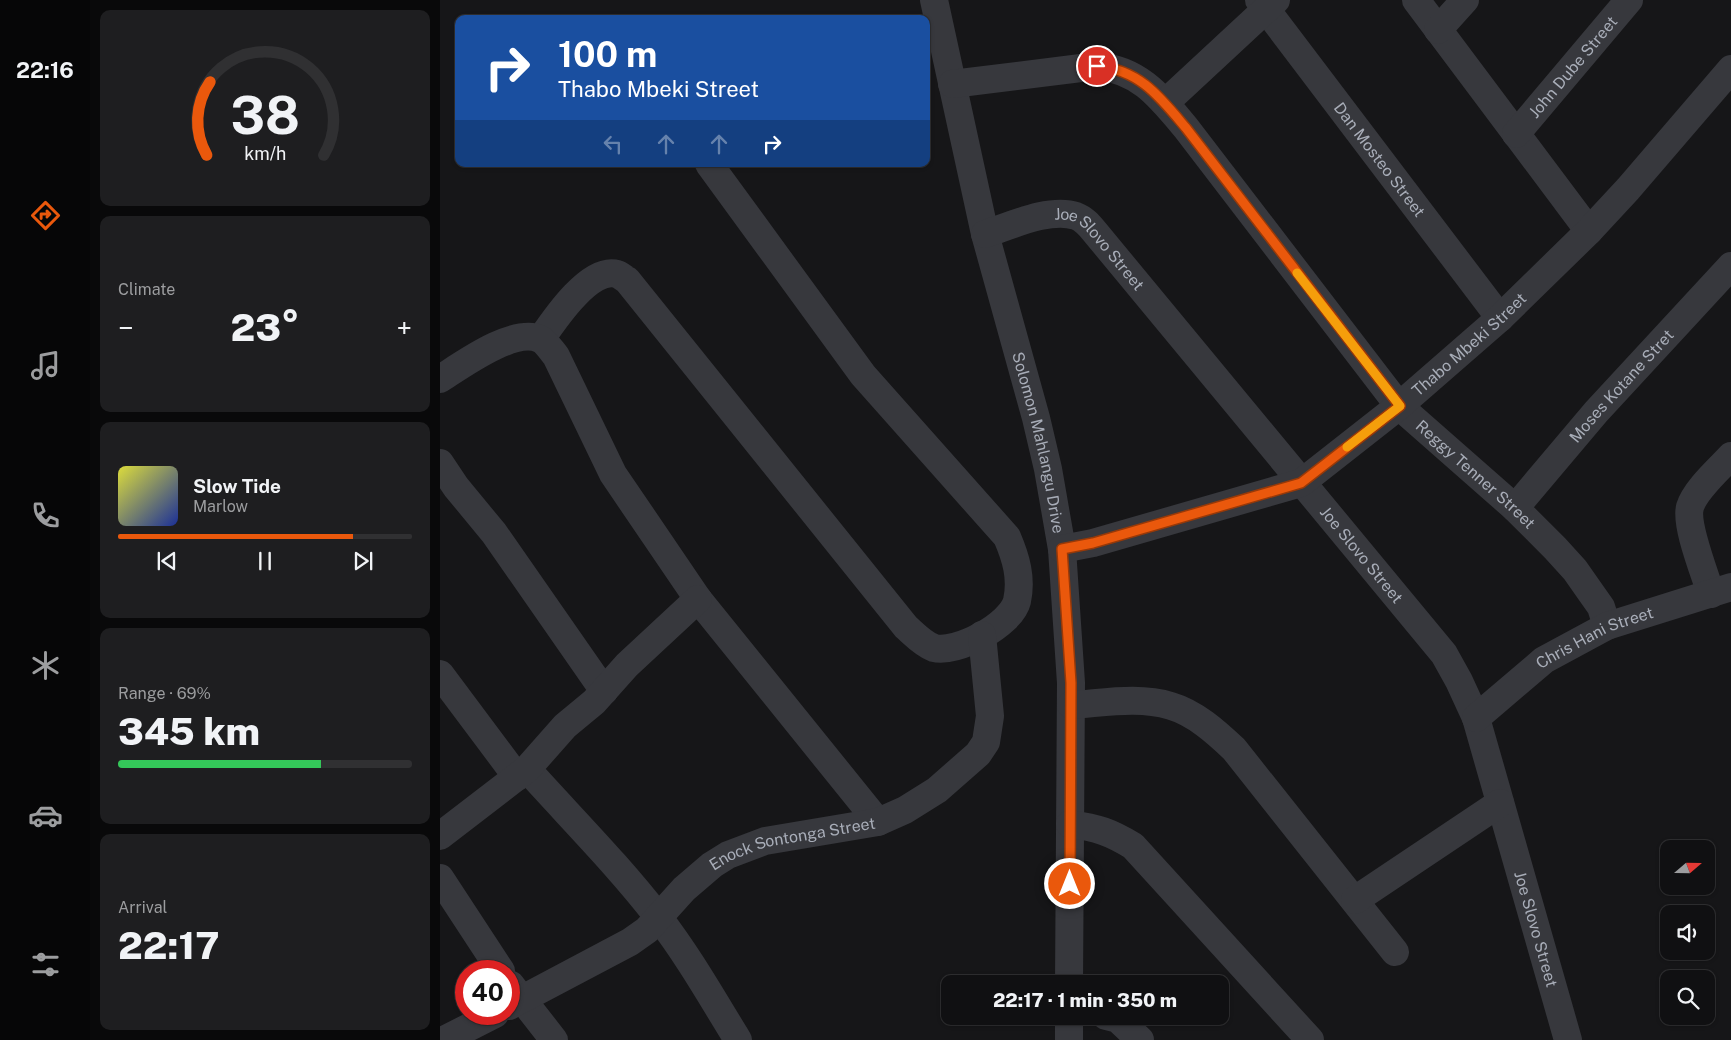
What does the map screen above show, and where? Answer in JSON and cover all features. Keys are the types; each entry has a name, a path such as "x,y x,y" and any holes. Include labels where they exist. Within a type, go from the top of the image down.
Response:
{"street":[{"name":"Solomon Mahlangu Drive","path":"934,0 986,234 1050,477 1062,549 1070,657 1071,705 1069,975"},
{"path":"1416,0 1589,231"},
{"path":"1438,30 1465,0"},
{"name":"John Dube Street","path":"1516,134 1629,0"},
{"path":"1165,103 1267,3"},
{"name":"Dan Mosteo Street","path":"1267,3 1500,318"},
{"name":"Reggy Tenner Street","path":"952,84 1097,66 1112,68 1138,78 1165,103 1186,128 1400,406 1515,508 1575,570 1601,607 1607,626"},
{"name":"Thabo Mbeki Street","path":"1062,549 1093,543 1301,483 1400,406 1500,318 1628,190 1731,69"},
{"path":"541,339 570,300 595,279 607,274 617,274 627,280 906,627 933,648 944,649 958,646 993,630 1007,618 1016,604 1019,587 1018,568 1007,537 863,375 711,167"},
{"name":"Joe Slovo Street","path":"986,234 1014,224 1055,214 1067,214 1084,221 1444,654 1476,718 1568,1040"},
{"name":"Moses Kotane Stret","path":"1515,508 1596,412 1731,266"},
{"path":"440,379 466,362 510,340 527,336 541,339 556,356 613,474 698,599 878,822"},
{"path":"1721,590 1689,521 1690,506 1699,491 1731,456"},
{"path":"440,463 494,533 604,691"},
{"name":"Chris Hani Street","path":"1476,718 1544,660 1607,626 1721,590"},
{"path":"440,836 522,773 566,726 594,702 651,641 698,599"},
{"name":"Enock Sontonga Street","path":"520,993 630,942 648,930 684,889 712,865 728,855 766,841 878,822 905,810 937,790 978,754 986,742 990,716 982,635"},
{"path":"440,674 522,773 634,887 659,918 708,988 738,1040"},
{"path":"1071,705 1130,701 1154,702 1172,706 1194,717 1216,732 1234,749 1395,952"},
{"path":"1355,900 1500,803"},
{"path":"1070,824 1098,828 1117,836 1133,846 1310,1040"},
{"path":"441,882 494,960"},
{"path":"520,1004 554,1040"},
{"path":"444,1040 473,1025"},
{"path":"1069,1025 1069,1040"},
{"path":"1124,1025 1140,1040"}],"slow traffic":[{"path":"1297,273 1400,406 1347,447"}],"route":[{"path":"1070,884 1071,683 1062,549 1093,543 1301,483 1400,406 1165,103 1138,78 1128,73 1097,66"}]}
